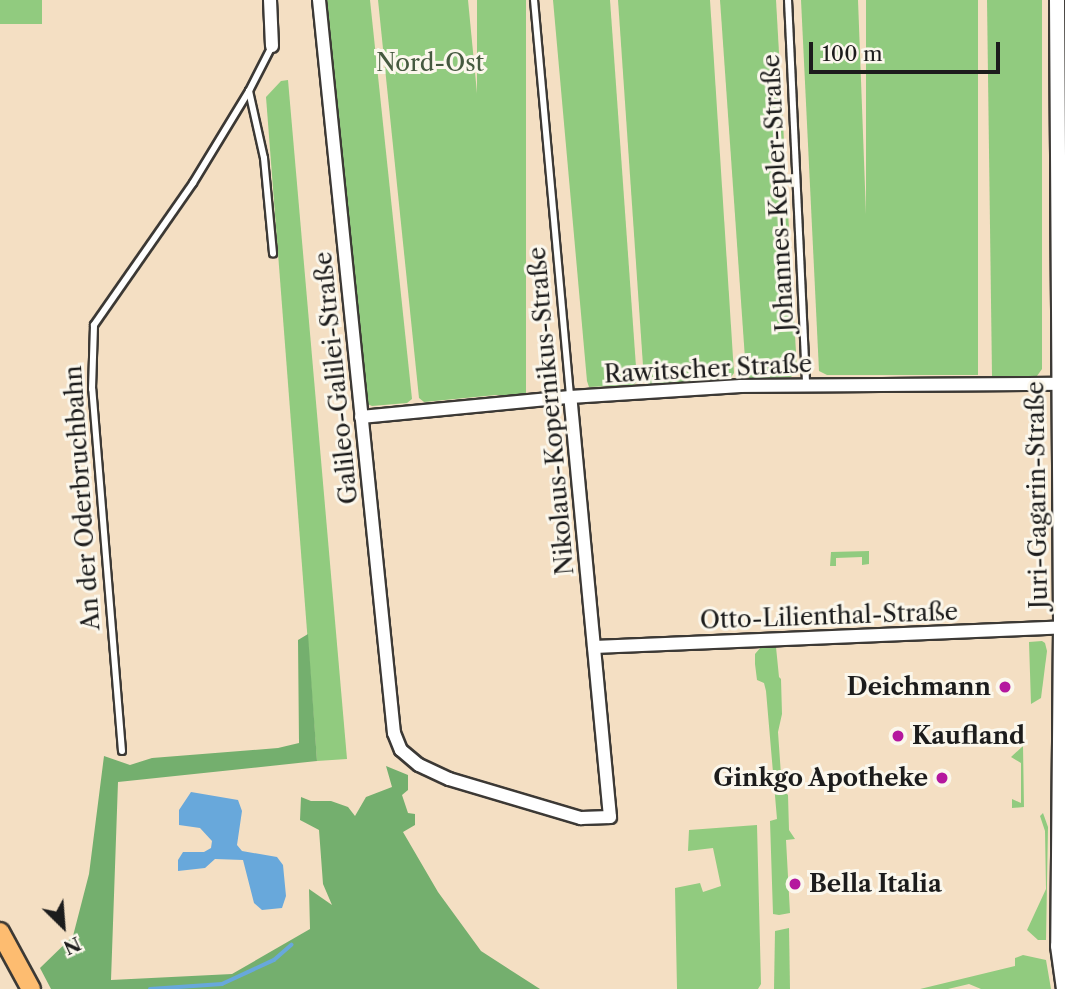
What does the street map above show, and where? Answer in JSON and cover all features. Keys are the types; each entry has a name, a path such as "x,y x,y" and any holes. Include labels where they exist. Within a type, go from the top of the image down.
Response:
{"main road":[{"path":"0,932 28,982"}],"street":[{"name":"An der Oderbruchbahn","path":"270,0 272,46"},
{"name":"Galileo-Galilei-Straße","path":"318,0 394,733 401,750 419,765 449,779 581,818 610,817"},
{"name":"Juri-Gagarin-Straße","path":"1057,0 1064,989"},
{"name":"Rawitscher Straße","path":"361,417 570,397 806,384 1058,384"},
{"name":"Nikolaus-Kopernikus-Straße","path":"570,397 610,817"},
{"name":"Otto-Lilienthal-Straße","path":"594,647 1063,627"}],"lane":[{"name":"Nikolaus-Kopernikus-Straße","path":"534,0 570,397"},
{"name":"Johannes-Kepler-Straße","path":"788,0 806,384"},
{"name":"An der Oderbruchbahn","path":"121,751 92,388 94,325 193,183 249,92 272,46"},
{"path":"249,92 264,158 273,254"}],"green space":[{"path":"0,0 42,0 42,24 0,24"},
{"name":"Nord-Ost","path":"322,0 370,0 412,399 407,403 372,406 365,403"},
{"name":"Nord-Ost","path":"378,0 468,0 506,394 424,402 419,398"},
{"path":"477,0 526,0 526,395 477,395"},
{"name":"Nord-Ost","path":"553,0 610,0 637,381 634,385 589,387 587,381"},
{"path":"618,0 710,0 734,373 729,380 649,384 644,380"},
{"path":"720,0 776,0 797,370 791,377 750,379 746,373"},
{"path":"801,0 858,0 872,375 827,375 819,371"},
{"path":"866,0 978,0 978,375 866,375"},
{"path":"987,0 1042,0 1042,369 1037,376 992,376"},
{"path":"288,80 347,759 317,761 266,97 281,81"},
{"path":"869,551 869,564 862,565 862,557 836,558 836,566 830,566 831,552"},
{"path":"308,634 317,761 118,782 111,980 232,974 310,929 309,889 332,905 323,884 319,830 300,820 301,797 311,801 331,801 348,807 355,816 366,797 392,787 386,766 408,775 408,790 402,795 408,813 415,814 415,825 403,832 438,892 481,951 540,989 51,989 40,968 73,936 89,874 104,756 130,765 152,758 278,748 299,743 298,640"},
{"path":"1042,641 1047,651 1041,698 1031,704 1029,642"},
{"path":"761,647 776,647 781,679 782,714 778,732 782,789 788,795 789,830 795,839 786,840 790,913 779,915 773,914 770,821 777,819 766,691 764,683 757,680 755,664 755,654"},
{"path":"1023,746 1024,807 1012,808 1012,799 1021,803 1021,763 1011,757"},
{"path":"1043,813 1048,827 1046,940 1038,940 1027,930 1046,889 1045,831 1040,816"},
{"path":"757,825 761,984 758,989 677,989 675,888 700,883 703,892 721,886 713,848 688,851 689,830"},
{"path":"789,928 790,989 774,989 775,931"},
{"path":"1023,955 1046,960 1051,989 981,989 969,984 948,989 920,989 1015,966 1015,958"}],"water":[{"path":"191,792 238,800 242,811 237,845 242,851 277,857 283,865 286,896 282,908 262,910 254,903 243,860 215,859 205,868 178,871 178,860 183,852 204,852 211,848 212,841 200,828 179,825 179,810"}],"waterway":[{"path":"150,989 222,984 274,960 291,945"}],"place":[{"name":"Deichmann","path":"1005,687"},
{"name":"Kaufland","path":"898,736"},
{"name":"Ginkgo Apotheke","path":"942,778"},
{"name":"Bella Italia","path":"795,884"}]}
